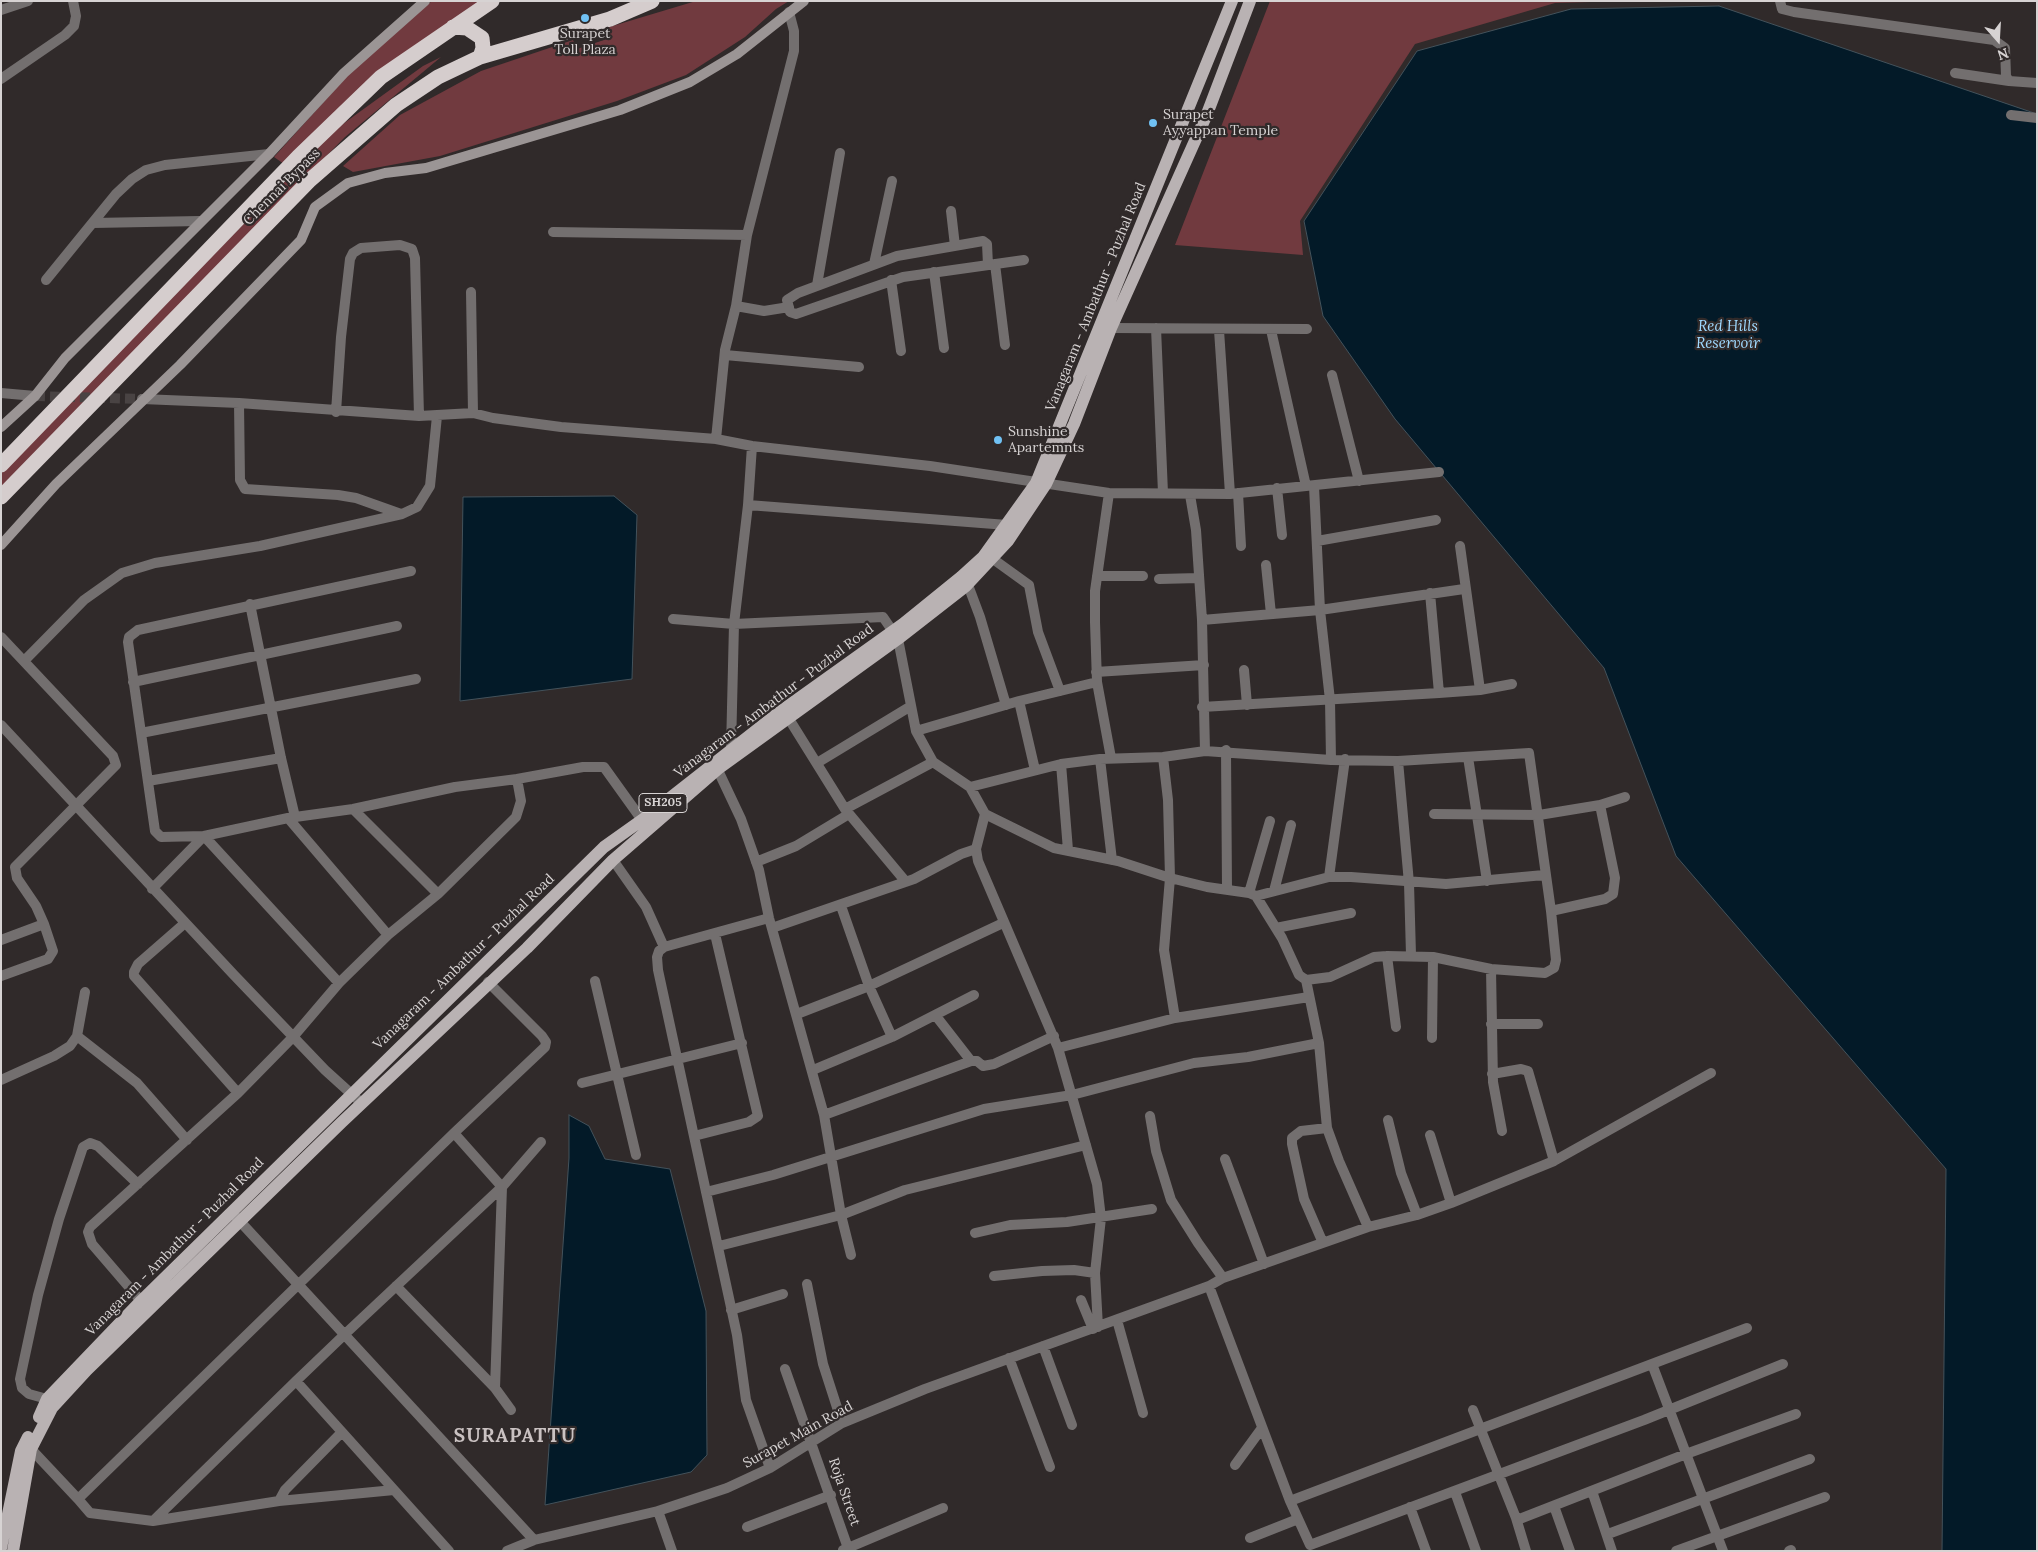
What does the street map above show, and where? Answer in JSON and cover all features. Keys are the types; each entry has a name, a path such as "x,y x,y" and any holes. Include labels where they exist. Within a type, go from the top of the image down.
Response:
{"highway":[{"name":"Chennai Bypass","path":"1,465 298,157 381,77 492,1"},
{"name":"Chennai Bypass","path":"1,497 310,180 396,105 438,77 480,57 610,20 652,1"},
{"path":"453,27 467,28 482,38 483,48 480,57"}],"main road":[{"name":"Vanagaram - Ambathur - Puzhal Road","path":"1,1548 26,1450 47,1399 141,1301 604,847 716,766 731,749 896,635 965,581 1041,484 1080,391 1169,157 1232,1"},
{"path":"1080,391 1111,328 1207,114 1250,1"},
{"path":"1169,157 1185,164"},
{"path":"965,581 993,559 1041,484"},
{"path":"13,1551 26,1450 52,1408 87,1370 361,1103 488,982 527,948 613,860 716,766 789,719 896,635"}],"street":[{"path":"1,79 65,35 74,26 76,16 74,1"},
{"path":"1,427 35,396 65,358 269,154 344,73 424,1"},
{"path":"1,545 56,484 142,399 180,365 301,240 315,207 348,184 384,173 426,168 620,110 690,82 737,54 804,1"},
{"path":"1780,1 1782,9 1994,40 2002,43 2005,48 2006,76 2009,81"},
{"path":"1,10 24,2"},
{"path":"716,439 725,355 736,306 747,235 794,52 794,31 789,12"},
{"path":"1955,73 2037,83"},
{"path":"2011,115 2037,118"},
{"path":"46,280 116,194 132,179 146,170 165,166 269,154"},
{"path":"817,285 840,154"},
{"path":"874,264 892,181"},
{"path":"951,211 955,246"},
{"path":"93,223 200,221"},
{"path":"553,232 747,235"},
{"path":"1005,345 992,264 987,244 982,241 897,256 817,285 788,298 790,312 796,314 891,280 934,272 992,264 1024,260"},
{"path":"336,412 350,259 353,253 361,248 400,245 412,249 415,258 419,416"},
{"path":"934,272 944,348"},
{"path":"891,280 901,351"},
{"path":"471,292 473,413"},
{"path":"736,306 764,311 789,307"},
{"path":"1111,328 1307,329"},
{"path":"1156,328 1163,494"},
{"path":"1219,330 1234,493 1241,546"},
{"path":"1271,330 1310,486 1318,542 1320,610 1330,700 1332,760"},
{"path":"725,355 859,367"},
{"path":"1332,375 1358,481"},
{"path":"1,393 35,396"},
{"path":"142,399 238,403 336,412 419,416 473,413 493,418 561,427 716,439 752,446 930,466 1109,493 1190,495 1234,493 1439,472"},
{"path":"238,403 240,480 245,489 338,495 356,498 402,514"},
{"path":"24,661 84,600 106,583 131,570 155,563 260,546 402,514 417,507 430,486 437,416"},
{"path":"731,749 734,624 748,505 752,446"},
{"path":"1277,488 1282,535"},
{"path":"1109,493 1097,576 1095,607 1097,677 1111,758"},
{"path":"1190,495 1202,620 1204,665 1202,707 1205,750"},
{"path":"748,505 1007,525"},
{"path":"1318,542 1436,520"},
{"path":"1460,546 1464,589 1480,690"},
{"path":"993,559 1029,585 1038,632 1060,691"},
{"path":"1266,564 1271,614"},
{"path":"412,571 250,604 138,630 132,634 128,642 155,831 157,834 172,838 204,836 291,817 353,809 456,787 517,779 583,767 604,767 642,820"},
{"path":"1097,576 1143,576"},
{"path":"1159,579 1199,578"},
{"path":"965,581 988,643 1006,705"},
{"path":"1202,620 1320,610 1464,589"},
{"path":"1430,593 1439,693"},
{"path":"250,604 262,656 291,817 388,935"},
{"path":"673,619 734,624 883,617 896,635 916,731 933,762 970,787 985,814 1054,848 1112,860 1170,878 1252,895 1329,877 1446,884 1544,875"},
{"path":"134,682 397,626"},
{"path":"1,637 116,761 114,768 15,868 16,878 36,906 52,942 52,956 48,960 1,976"},
{"path":"916,731 1060,691 1097,677 1204,665"},
{"path":"1244,670 1247,705"},
{"path":"141,733 416,679"},
{"path":"1202,707 1480,690 1512,684"},
{"path":"1019,701 1035,770"},
{"path":"817,762 911,706"},
{"path":"789,719 847,811 906,882"},
{"path":"1,725 152,889 293,1037 361,1103"},
{"path":"970,787 1061,764 1111,758 1164,757 1205,750 1226,750 1332,760 1398,761 1529,753 1539,815 1544,875 1551,911 1556,960 1554,968 1545,973 1491,969 1433,957 1411,955 1387,956 1374,957 1330,976 1306,980 1299,975 1276,928 1252,895 1270,821"},
{"path":"1226,750 1227,889"},
{"path":"1164,757 1168,800 1170,878 1164,950 1176,1018"},
{"path":"1468,757 1487,881"},
{"path":"148,781 281,758"},
{"path":"1100,759 1112,860"},
{"path":"1329,877 1345,760"},
{"path":"1398,761 1409,883 1411,955"},
{"path":"756,862 796,846 847,811 933,762"},
{"path":"1061,764 1068,850"},
{"path":"716,766 741,819 756,862 824,1115 841,1215 851,1255"},
{"path":"141,1301 92,1244 88,1232 90,1227 238,1093 293,1037 339,983 388,935 438,894 516,818 521,801 517,779"},
{"path":"1434,814 1539,815 1600,806 1625,797"},
{"path":"1551,911 1605,899 1613,894 1615,878 1600,806"},
{"path":"353,809 438,894"},
{"path":"985,814 976,849 978,862 1003,923 1054,1036 1097,1184 1101,1218 1095,1273 1096,1328"},
{"path":"1274,891 1291,825"},
{"path":"152,889 204,836"},
{"path":"204,836 339,983"},
{"path":"770,1468 746,1400 738,1335 658,970 659,951 664,947 715,934 841,906 906,882 960,854 976,849"},
{"path":"613,860 646,907 664,947"},
{"path":"841,906 869,986 892,1037"},
{"path":"1276,928 1351,913"},
{"path":"185,923 138,964 135,968 134,976 238,1093"},
{"path":"797,1014 869,986 1003,923"},
{"path":"1,940 44,924"},
{"path":"694,1136 758,1118 715,934"},
{"path":"1387,956 1396,1027"},
{"path":"1432,1038 1433,957"},
{"path":"1491,969 1492,1074 1502,1131"},
{"path":"1306,980 1319,1044 1328,1128 1339,1161 1368,1227"},
{"path":"595,981 636,1155"},
{"path":"78,1499 545,1047 546,1042 542,1036 488,982"},
{"path":"1,1080 54,1056 70,1046 77,1036 85,992"},
{"path":"813,1070 892,1037 974,995"},
{"path":"1058,1048 1176,1018 1308,997"},
{"path":"936,1016 971,1061"},
{"path":"1491,1024 1538,1024"},
{"path":"77,1036 137,1083 187,1140"},
{"path":"824,1115 971,1061 978,1061 983,1066 988,1066 1054,1036"},
{"path":"582,1083 742,1043"},
{"path":"706,1192 773,1175 831,1155 984,1109 1072,1095 1194,1063 1248,1057 1319,1044"},
{"path":"1492,1074 1521,1069 1528,1071 1554,1161"},
{"name":"Surapet Main Road","path":"507,1551 534,1540 658,1512 727,1488 770,1468 842,1423 1009,1358 1209,1286 1223,1278 1368,1227 1417,1215 1451,1203 1554,1161 1711,1073"},
{"path":"1150,1116 1156,1151 1171,1200 1223,1278"},
{"path":"1388,1120 1401,1173 1417,1215"},
{"path":"1323,1243 1304,1199 1292,1144 1298,1133 1328,1128"},
{"path":"454,1133 502,1187 495,1388"},
{"path":"1430,1136 1451,1203"},
{"path":"153,1521 344,1335 502,1187 541,1142"},
{"path":"47,1399 29,1394 22,1388 20,1379 38,1295 59,1219 83,1148 90,1143 98,1146 138,1184"},
{"path":"719,1246 841,1215 905,1190 1086,1145"},
{"path":"1225,1159 1264,1264"},
{"path":"975,1233 1010,1225 1101,1218 1152,1209"},
{"path":"231,1211 534,1540"},
{"path":"994,1276 1074,1270 1095,1273"},
{"path":"807,1284 823,1364 842,1423"},
{"path":"396,1286 495,1388 511,1410"},
{"path":"1209,1286 1290,1501 1311,1548 1410,1507 1500,1476 1784,1364"},
{"path":"732,1310 782,1294"},
{"path":"1082,1300 1096,1328"},
{"path":"1116,1320 1143,1413"},
{"path":"1290,1501 1747,1328"},
{"path":"1043,1346 1072,1425"},
{"path":"1009,1358 1050,1467"},
{"path":"1652,1364 1723,1551"},
{"name":"Roja Street","path":"785,1369 831,1495 847,1550"},
{"path":"296,1381 449,1551"},
{"path":"1473,1410 1517,1520 1526,1551"},
{"path":"1517,1520 1686,1454 1796,1414"},
{"path":"1235,1465 1262,1428"},
{"path":"279,1502 285,1490 342,1432"},
{"path":"26,1450 78,1499 90,1513 153,1521 279,1502 394,1490"},
{"path":"1608,1534 1810,1459"},
{"path":"1592,1491 1608,1534 1612,1551"},
{"path":"1455,1492 1476,1551"},
{"path":"747,1527 831,1495"},
{"path":"1676,1551 1825,1497"},
{"path":"1554,1506 1570,1551"},
{"path":"1410,1507 1426,1551"},
{"path":"847,1550 943,1508"},
{"path":"658,1512 672,1551"},
{"path":"1250,1538 1298,1519"}],"shaded area":[{"path":"432,1 482,1 284,164 274,157 348,75 400,26"},
{"path":"696,1 789,1 776,9 745,37 686,75 617,101 440,156 353,172 343,166 400,115 481,71 573,40 577,49 607,39 606,28"},
{"path":"1270,1 1626,1 1555,3 1415,44 1300,221 1303,255 1175,245"},
{"path":"441,57 345,137 1,487 1,473 336,129 423,66"}],"water":[{"name":"Red Hills Reservoir","path":"1719,6 2037,114 2037,1551 1942,1551 1946,1169 1676,856 1604,668 1395,419 1323,316 1304,221 1417,51 1571,9"},
{"path":"614,496 637,515 632,679 460,701 463,497"},
{"path":"569,1115 589,1126 605,1159 670,1169 706,1311 707,1455 691,1472 545,1505 569,1158"}],"tunnel":[{"path":"35,396 142,399"}],"place":[{"name":"Surapet Toll Plaza","path":"585,18"},
{"name":"Surapet Ayyappan Temple","path":"1153,123"},
{"name":"Sunshine Apartemnts","path":"998,440"}],"district":[{"name":"SURAPATTU","path":"515,1437"}]}
